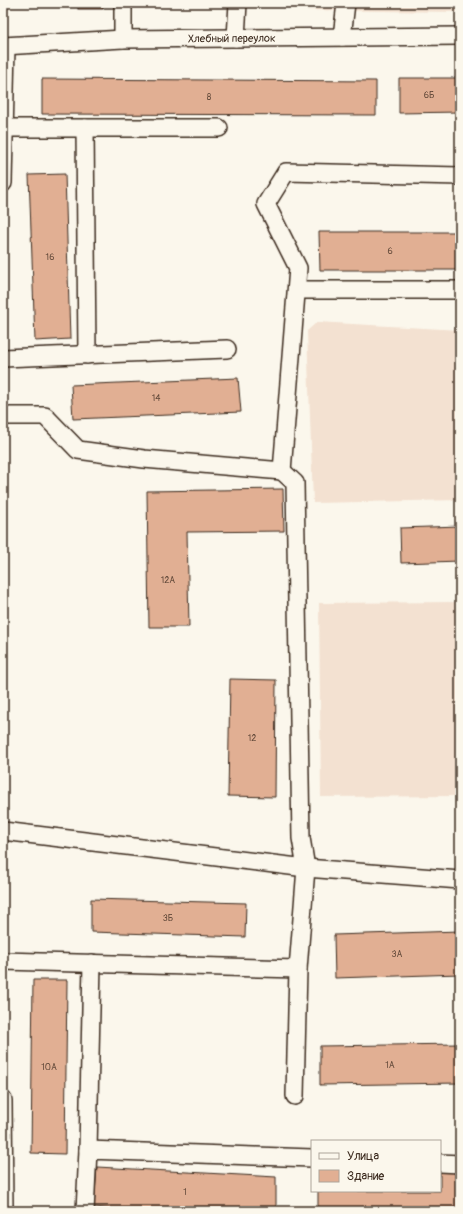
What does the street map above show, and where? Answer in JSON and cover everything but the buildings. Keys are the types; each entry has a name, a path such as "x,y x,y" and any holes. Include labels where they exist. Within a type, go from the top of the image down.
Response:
{"street":[{"path":"123,3 123,39"},
{"path":"236,38 238,3"},
{"path":"342,37 346,3"},
{"name":"Хлебный переулок","path":"4,46 123,39 460,36"},
{"path":"3,183 4,46"},
{"path":"4,128 219,128"},
{"path":"85,128 87,355"},
{"path":"282,471 298,268 266,204 286,172 460,176"},
{"path":"296,290 460,290"},
{"path":"3,358 227,349"},
{"path":"3,416 45,416 78,450 144,459 282,471 295,483 301,838 306,868 298,969 295,1096"},
{"path":"3,831 306,868 460,880"},
{"path":"3,961 298,969"},
{"path":"85,1211 88,1150 92,963"},
{"path":"3,1100 4,1211"},
{"path":"88,1150 311,1158"},
{"path":"441,1163 460,1164"}],"shaded area":[{"path":"301,3 460,3 460,12 301,10"},
{"path":"317,322 460,330 460,500 313,503 307,331"},
{"path":"460,602 460,796 321,797 319,603"}]}
